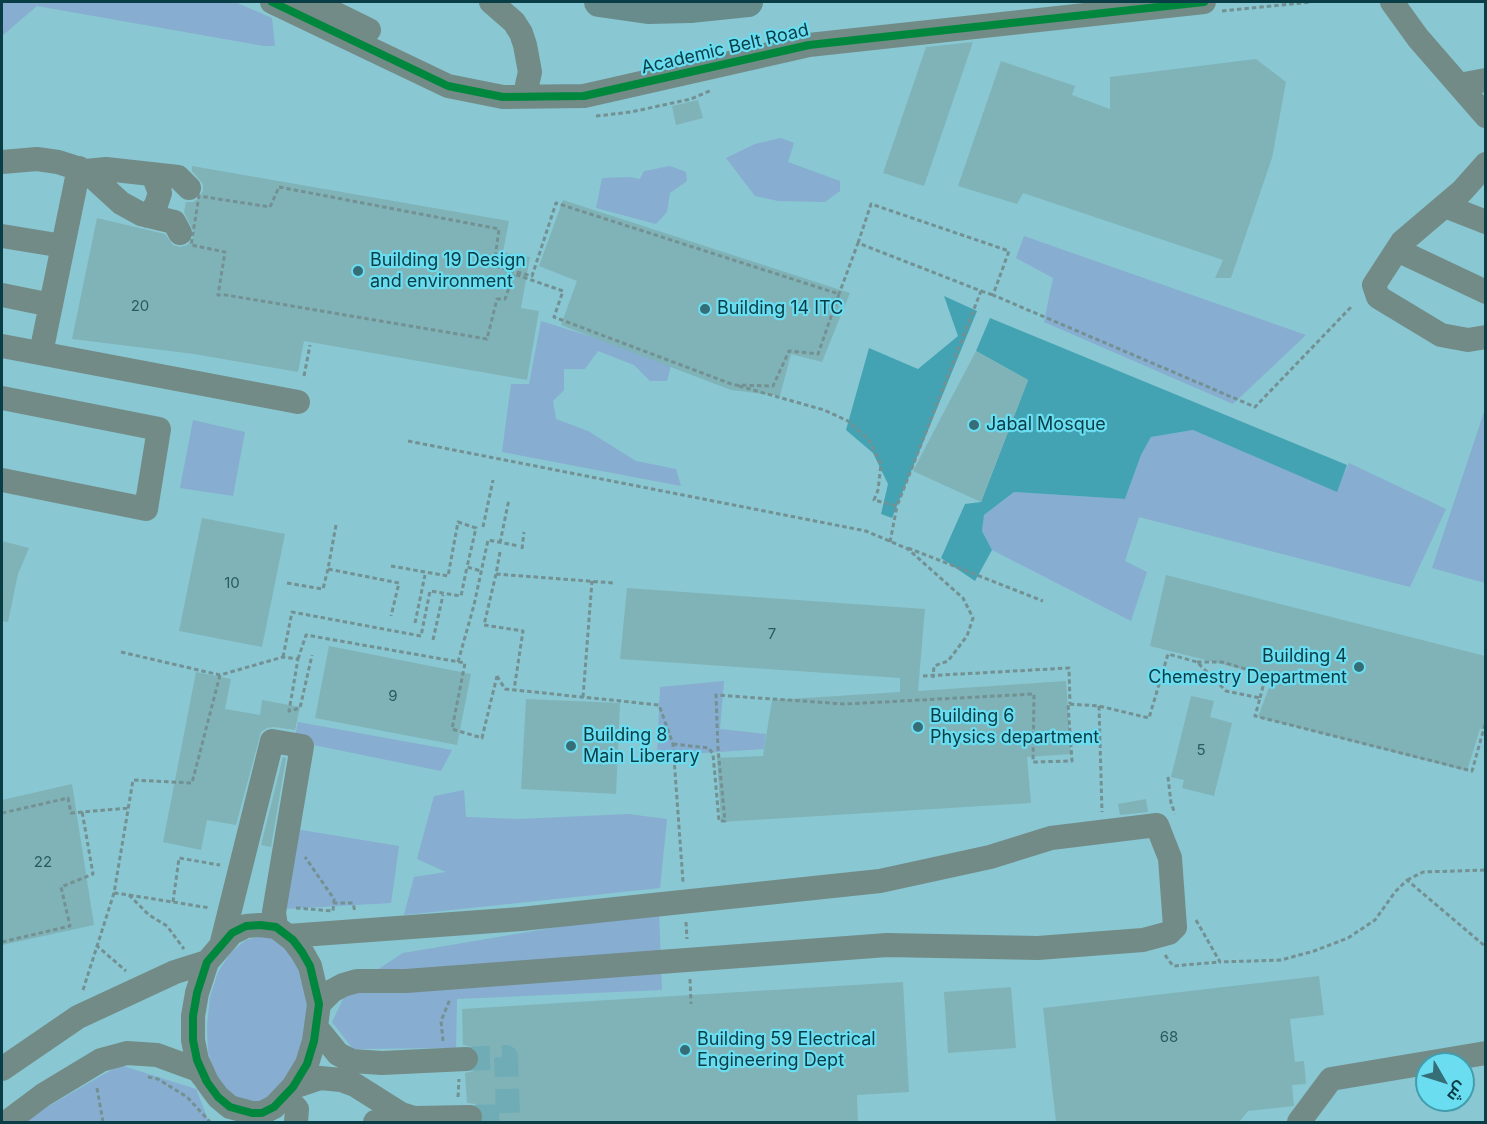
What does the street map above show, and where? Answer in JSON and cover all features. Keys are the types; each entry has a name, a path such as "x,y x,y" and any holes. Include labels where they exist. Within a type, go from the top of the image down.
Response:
{"main road":[{"path":"599,2 648,9 690,8 748,2"}],"street":[{"name":"Academic Belt Road","path":"272,2 448,86 503,98 584,96 809,45 1204,2"},
{"name":"Academic Belt Road","path":"312,2 447,68 480,78 527,85 570,85 788,33 1081,2"},
{"path":"491,2 506,14 521,33 530,72 527,85"},
{"path":"1392,2 1418,38 1485,116"},
{"path":"1459,85 1485,80"},
{"path":"2,162 37,159 82,169 106,169 178,177 189,188"},
{"path":"82,169 121,203 148,216 174,222 180,233"},
{"path":"41,353 82,169"},
{"path":"1484,169 1402,242 1374,285 1378,297 1441,335 1468,340 1485,337"},
{"path":"148,216 156,205 160,193 153,175"},
{"path":"1445,206 1485,222"},
{"path":"2,236 63,246"},
{"path":"1397,250 1485,292"},
{"path":"2,295 51,305"},
{"path":"2,346 298,402"},
{"path":"2,398 159,429 146,508 2,480"},
{"path":"222,942 272,741 302,746 274,912 282,931 302,952 310,966 318,1016 338,1054 352,1061 381,1063 466,1059"},
{"path":"2,1068 78,1017 175,972 246,926 282,931 360,931 521,920 880,881 990,857 1050,838 1157,825 1170,858 1174,927 1168,933 1143,940 1038,948 887,945 406,981 357,981 343,985 332,992 318,1016 307,1064 290,1092 274,1107 262,1113 241,1112 230,1107 213,1090 197,1060 193,1040 193,1017 197,993 198,959"},
{"path":"7,1122 44,1095 101,1060 127,1053 157,1054 198,1070 241,1122"},
{"path":"1299,1122 1331,1079 1485,1053"},
{"path":"290,1092 320,1078 341,1080 355,1085 401,1113 414,1118"},
{"path":"290,1092 297,1109 296,1122"},
{"path":"375,1122 414,1118 470,1117"}],"path":[{"path":"839,294 556,203 532,276 494,266 499,229 279,187 270,207 199,196 191,245 225,252 218,295 487,339 497,299 506,299 514,274 563,291 554,317 734,385 824,410 848,421 869,440 881,464 878,490 874,500 897,506"},
{"path":"734,385 774,386 789,351 818,354 871,204 1009,251 993,295"},
{"path":"858,243 993,295 1255,406 1353,305"},
{"path":"889,541 897,506 981,291"},
{"path":"304,376 310,345"},
{"path":"408,441 866,531 908,549 963,598 973,618 967,636 948,660 934,666 933,678"},
{"path":"483,527 493,480"},
{"path":"500,543 509,499"},
{"path":"283,657 292,612 421,636 430,591 461,596 476,528 458,522 448,576 391,566"},
{"path":"286,583 323,589 336,525"},
{"path":"458,662 488,540 520,548 524,532"},
{"path":"889,541 1043,601"},
{"path":"500,552 484,626 523,631 514,690"},
{"path":"467,567 481,571"},
{"path":"328,569 399,583 391,616"},
{"path":"496,574 614,583"},
{"path":"415,623 425,575"},
{"path":"583,697 592,581"},
{"path":"434,640 443,595"},
{"path":"312,655 300,708 288,711 298,659 306,635 465,663 452,729 482,738 497,676 505,689 659,705 673,744 683,886"},
{"path":"121,652 220,675 283,657 298,659"},
{"path":"1070,705 1098,706 1149,718 1168,654 1197,662 1222,662 1266,675 1255,716 1472,771 1485,721"},
{"path":"1197,662 1226,691 1260,698"},
{"path":"673,744 709,748 713,754 719,821 725,821 718,749 716,695 845,704 1034,694 1033,762 1072,761 1068,704 1070,705 1069,668 923,676"},
{"path":"84,990 114,892 133,780 192,783 220,675"},
{"path":"1098,706 1102,821"},
{"path":"1168,777 1176,818"},
{"path":"2,813 68,798 71,813 129,807"},
{"path":"2,942 70,926 61,887 93,874 82,811"},
{"path":"173,902 179,858 222,865"},
{"path":"1196,919 1220,962 1281,960 1348,938 1375,920 1395,892 1407,880 1423,872 1485,870"},
{"path":"1407,880 1485,947"},
{"path":"114,892 213,908"},
{"path":"129,895 149,915 167,927 198,959"},
{"path":"333,903 353,903 360,931"},
{"path":"686,921 687,945"},
{"path":"96,945 127,972"},
{"path":"689,968 692,1004"},
{"path":"142,1075 158,1079 188,1097 210,1122"},
{"path":"96,1080 103,1122"}],"shaded area":[{"path":"2,2 235,2 272,18 275,46 264,46 37,6 2,36"},
{"path":"781,138 794,143 788,162 840,181 840,191 825,202 778,201 755,196 726,158 755,144"},
{"path":"670,166 686,172 687,181 670,193 667,212 656,224 596,208 602,178 640,179 644,171"},
{"path":"1024,236 1306,335 1233,404 1044,322 1053,278 1016,258"},
{"path":"944,296 977,311 892,518 881,514 888,484 873,453 846,430 869,348 918,369 958,336"},
{"path":"990,318 1347,465 1337,492 1193,430 1151,437 1141,455 1125,499 1014,492 984,515 982,531 992,550 975,581 941,558 965,504 981,502 1028,380 976,351"},
{"path":"541,321 672,362 667,381 650,381 634,365 598,351 585,369 564,369 564,390 553,401 556,419 588,431 636,461 676,469 681,486 502,452 511,384 529,384"},
{"path":"1485,409 1485,583 1432,568"},
{"path":"193,420 245,432 233,496 180,488"},
{"path":"1193,430 1336,491 1349,463 1446,509 1410,587 1139,517 1125,561 1147,572 1131,621 992,550 982,531 984,515 1014,492 1125,499 1141,455 1151,437"},
{"path":"724,681 720,729 766,734 764,749 657,756 660,687"},
{"path":"298,722 452,750 441,771 294,741"},
{"path":"464,790 466,817 519,819 628,814 667,819 660,888 404,915 414,877 446,872 417,859 434,796"},
{"path":"295,829 399,846 391,903 285,909"},
{"path":"659,910 662,990 457,999 456,1048 353,1049 332,1022 348,989 403,953"},
{"path":"262,936 277,939 293,953 303,976 310,1022 291,1078 263,1102 237,1099 225,1088 214,1072 208,1052 207,1026 210,997 218,972 231,952 246,940"},
{"path":"120,1065 196,1089 209,1122 21,1122"}],"building":[{"path":"973,42 924,186 883,173 926,47"},
{"path":"1256,59 1286,82 1272,158 1231,278 1215,278 1223,260 1023,193 1017,204 958,186 1001,61 1075,86 1072,95 1110,109 1110,77"},
{"path":"698,100 703,118 676,125 672,106"},
{"name":"Building 19 Design and environment","path":"192,166 509,221 503,252 530,257 521,308 539,311 527,380 304,341 298,372 194,354 72,339 97,218 165,234 173,245 180,247 187,245 194,233 184,212 186,202 193,202 203,191 203,184 192,171"},
{"name":"Building 14 ITC","path":"563,200 850,293 822,362 791,354 780,396 731,390 561,325 577,281 539,266"},
{"name":"Jabal Mosque","path":"976,351 1028,380 981,502 913,471"},
{"path":"202,518 285,534 262,647 179,631"},
{"path":"2,541 29,548 18,574 8,622 2,621"},
{"name":"Building 4 Chemestry Department","path":"1166,575 1485,656 1485,729 1480,729 1467,771 1258,717 1273,677 1150,646"},
{"name":"Building 6 Physics department","path":"627,588 925,609 918,691 1066,681 1071,754 1027,757 1031,803 721,822 717,758 763,756 772,700 900,692 900,678 620,659"},
{"path":"329,646 471,674 457,745 315,718"},
{"path":"196,672 231,679 225,709 260,715 262,700 300,707 295,730 274,727 261,732 236,825 207,820 201,850 163,842"},
{"path":"1191,696 1214,701 1210,717 1232,723 1214,796 1182,788 1184,780 1171,777"},
{"name":"Building 8 Main Liberary","path":"526,699 620,703 616,794 521,789"},
{"path":"283,757 286,758 271,847 261,845"},
{"path":"72,784 94,925 2,945 2,800"},
{"path":"1146,799 1148,812 1120,815 1118,804"},
{"path":"1319,976 1324,1015 1290,1019 1295,1062 1304,1061 1306,1084 1292,1085 1294,1106 1248,1111 1239,1122 1056,1122 1043,1008"},
{"name":"Building 59 Electrical Engineering Dept","path":"903,982 909,1092 857,1095 858,1122 483,1122 482,1109 476,1104 467,1103 465,1073 474,1071 479,1065 480,1058 473,1047 463,1045 462,1009"},
{"path":"1011,987 1016,1048 948,1053 944,992"}],"tunnel":[{"path":"466,1059 506,1057 508,1116 470,1117"}],"cycle path":[{"path":"272,2 448,86 503,97 584,96 809,45 1204,2"},
{"path":"260,925 276,927 293,940 302,952 310,966 319,1004 314,1041 307,1064 293,1087 274,1107 262,1113 252,1113 230,1107 218,1097 207,1082 197,1060 193,1040 193,1016 197,993 207,962 232,933 246,926 260,925"}],"place":[{"name":"Building 19 Design and environment","path":"358,271"},
{"name":"Building 14 ITC","path":"705,309"},
{"name":"Jabal Mosque","path":"974,425"},
{"name":"Building 4 Chemestry Department","path":"1359,667"},
{"name":"Building 6 Physics department","path":"918,727"},
{"name":"Building 8 Main Liberary","path":"571,746"},
{"name":"Building 59 Electrical Engineering Dept","path":"685,1050"}]}
